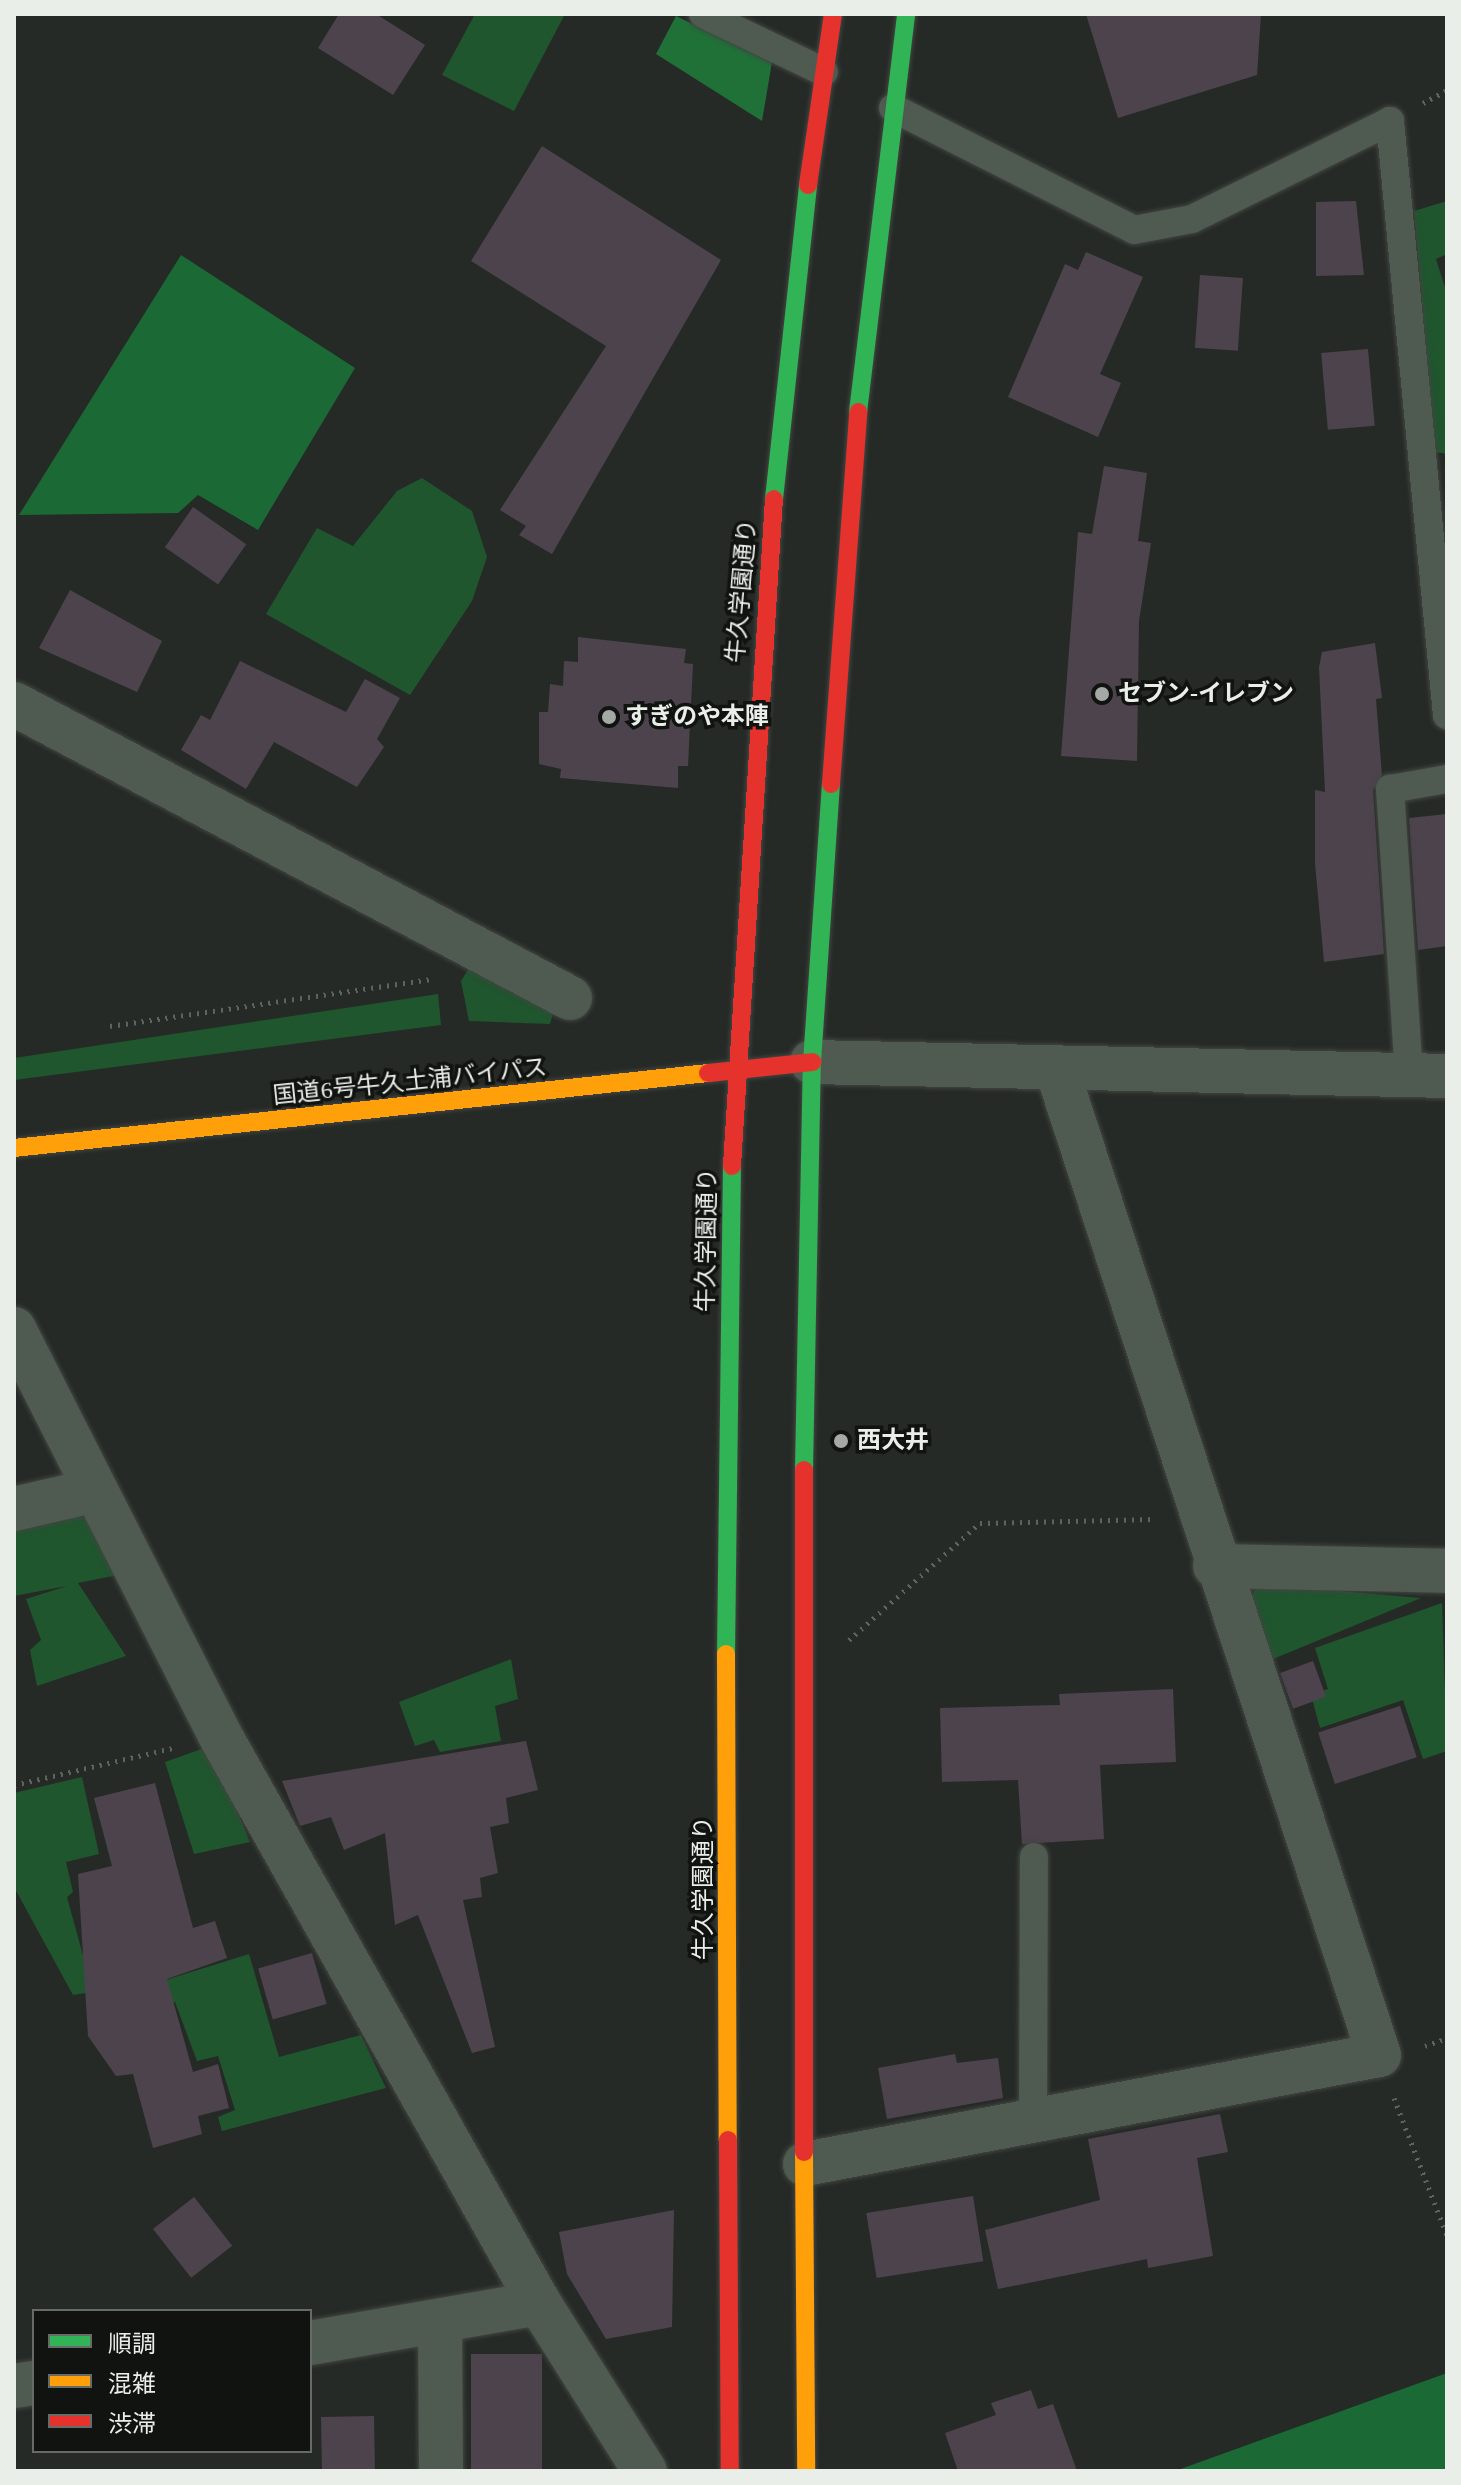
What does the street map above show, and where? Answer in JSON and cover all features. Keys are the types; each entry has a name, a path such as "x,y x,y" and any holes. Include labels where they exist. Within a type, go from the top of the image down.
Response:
{"highway":[{"name":"牛久学園通り","path":"730,2471 726,1626 733,1069 762,628 797,262 833,14"},
{"path":"806,2471 801,1604 812,1062 854,444 906,14"},
{"name":"国道6号牛久土浦バイパス","path":"14,1148 812,1062"}],"street":[{"path":"14,704 570,998"},
{"path":"812,1062 1057,1070 1428,1076"},
{"path":"805,2164 1379,2055 1215,1566 1057,1070"},
{"path":"14,1329 92,1491 221,1737 539,2303 645,2471"},
{"path":"14,1509 92,1491"},
{"path":"1215,1566 1447,1571"},
{"path":"312,2343 440,2324 539,2303"},
{"path":"440,2324 441,2471"}],"lane":[{"path":"703,14 824,72"},
{"path":"893,108 1134,230 1192,219 1390,121 1447,715"},
{"path":"1428,1076 1390,789 1447,779"},
{"path":"1033,2122 1034,1857"}],"path":[{"path":"110,1026 445,978 466,944"},
{"path":"844,1645 980,1523 1200,1518"},
{"path":"14,1785 221,1737"},
{"path":"1379,2055 1447,2235"}],"shaded area":[{"path":"475,14 565,14 514,111 442,75"},
{"path":"676,16 772,62 762,121 656,54"},
{"path":"1447,201 1447,254 1436,259 1447,294 1447,454 1435,452 1414,211"},
{"path":"181,255 355,368 258,530 198,495 178,513 19,515"},
{"path":"422,478 472,511 487,557 472,601 410,695 266,614 317,528 353,546 397,491"},
{"path":"469,968 553,1013 550,1024 469,1021 461,981"},
{"path":"438,994 441,1025 14,1080 14,1058"},
{"path":"53,1511 90,1519 118,1575 78,1583 126,1656 37,1686 30,1650 41,1640 26,1599 67,1586 14,1596 14,1520"},
{"path":"1258,1584 1421,1598 1266,1662 1248,1604"},
{"path":"1442,1603 1447,1751 1423,1759 1403,1700 1320,1728 1311,1695 1328,1689 1315,1648"},
{"path":"511,1659 518,1699 495,1706 501,1741 440,1752 434,1740 415,1746 399,1702"},
{"path":"210,1746 250,1842 194,1854 165,1762"},
{"path":"82,1777 99,1854 66,1862 73,1892 67,1897 93,1992 73,1995 14,1887 14,1793"},
{"path":"249,1954 279,2057 361,2035 386,2088 222,2131 218,2117 235,2110 218,2056 197,2061 175,2002 122,2017 111,1997"},
{"path":"1447,2373 1447,2471 1175,2471"}],"building":[{"path":"339,14 376,14 425,45 393,95 318,48"},
{"path":"1086,14 1261,14 1257,75 1118,118"},
{"path":"542,146 721,260 552,554 519,535 526,526 500,510 606,346 471,261"},
{"path":"1356,201 1364,275 1316,276 1316,202"},
{"path":"1086,252 1143,277 1100,374 1121,383 1098,437 1008,397 1065,264 1078,270"},
{"path":"1200,275 1243,278 1238,351 1195,348"},
{"path":"1368,349 1375,426 1328,430 1321,353"},
{"path":"1104,466 1147,473 1138,541 1151,543 1139,621 1137,761 1061,756 1078,532 1092,534"},
{"path":"193,507 246,544 218,584 165,547"},
{"path":"70,590 162,641 137,692 39,648"},
{"path":"578,637 686,649 684,663 693,664 688,766 678,766 678,788 560,778 561,769 539,764 539,712 548,712 550,684 563,686 564,661 578,662"},
{"path":"1375,643 1382,698 1376,699 1382,775 1373,790 1384,954 1324,962 1315,863 1315,790 1325,792 1319,667 1322,652"},
{"path":"240,661 346,712 365,679 400,698 377,739 384,747 357,787 274,742 246,789 181,750 201,715 210,720"},
{"path":"1447,814 1447,946 1418,950 1409,818"},
{"path":"1313,1661 1326,1697 1293,1709 1280,1673"},
{"path":"1173,1689 1176,1762 1100,1765 1104,1839 1022,1844 1018,1780 942,1782 940,1708 1060,1705 1059,1694"},
{"path":"1400,1706 1417,1757 1335,1784 1318,1733"},
{"path":"526,1741 538,1790 506,1798 509,1823 490,1827 498,1873 480,1878 482,1897 463,1900 495,2047 472,2053 418,1915 395,1925 385,1833 344,1850 331,1817 300,1826 282,1781"},
{"path":"155,1783 193,1928 215,1921 227,1958 167,1979 193,2072 218,2064 229,2108 198,2116 202,2134 153,2148 133,2074 116,2076 88,2036 78,1874 112,1866 94,1798"},
{"path":"312,1953 327,2004 273,2019 258,1968"},
{"path":"955,2054 957,2063 998,2058 1003,2098 887,2119 878,2068"},
{"path":"1220,2114 1228,2152 1197,2158 1213,2256 1148,2268 1147,2259 998,2289 985,2230 1100,2200 1088,2139"},
{"path":"973,2196 983,2261 877,2278 866,2213"},
{"path":"194,2197 232,2246 191,2278 153,2229"},
{"path":"674,2210 672,2327 606,2339 567,2274 559,2232"},
{"path":"471,2354 542,2354 542,2471 471,2471"},
{"path":"1031,2390 1038,2409 1053,2404 1077,2471 958,2471 945,2433 996,2415 991,2403"},
{"path":"374,2416 375,2471 322,2471 321,2417"}],"traffic: fast":[{"path":"858,412 906,14"},
{"path":"774,499 808,185"},
{"path":"804,1470 812,1062 831,784"},
{"path":"726,1654 732,1166"}],"traffic: slow":[{"path":"14,1148 708,1073"},
{"path":"726,1654 728,2140"},
{"path":"804,2152 806,2471"}],"traffic: jam":[{"path":"808,185 833,14"},
{"path":"831,784 858,412"},
{"path":"732,1166 774,499"},
{"path":"708,1073 812,1062"},
{"path":"804,1470 804,2152"},
{"path":"728,2140 730,2471"}],"place":[{"name":"セブン-イレブン","path":"1102,694"},
{"name":"すぎのや本陣","path":"609,717"},
{"name":"西大井","path":"841,1441"}]}
